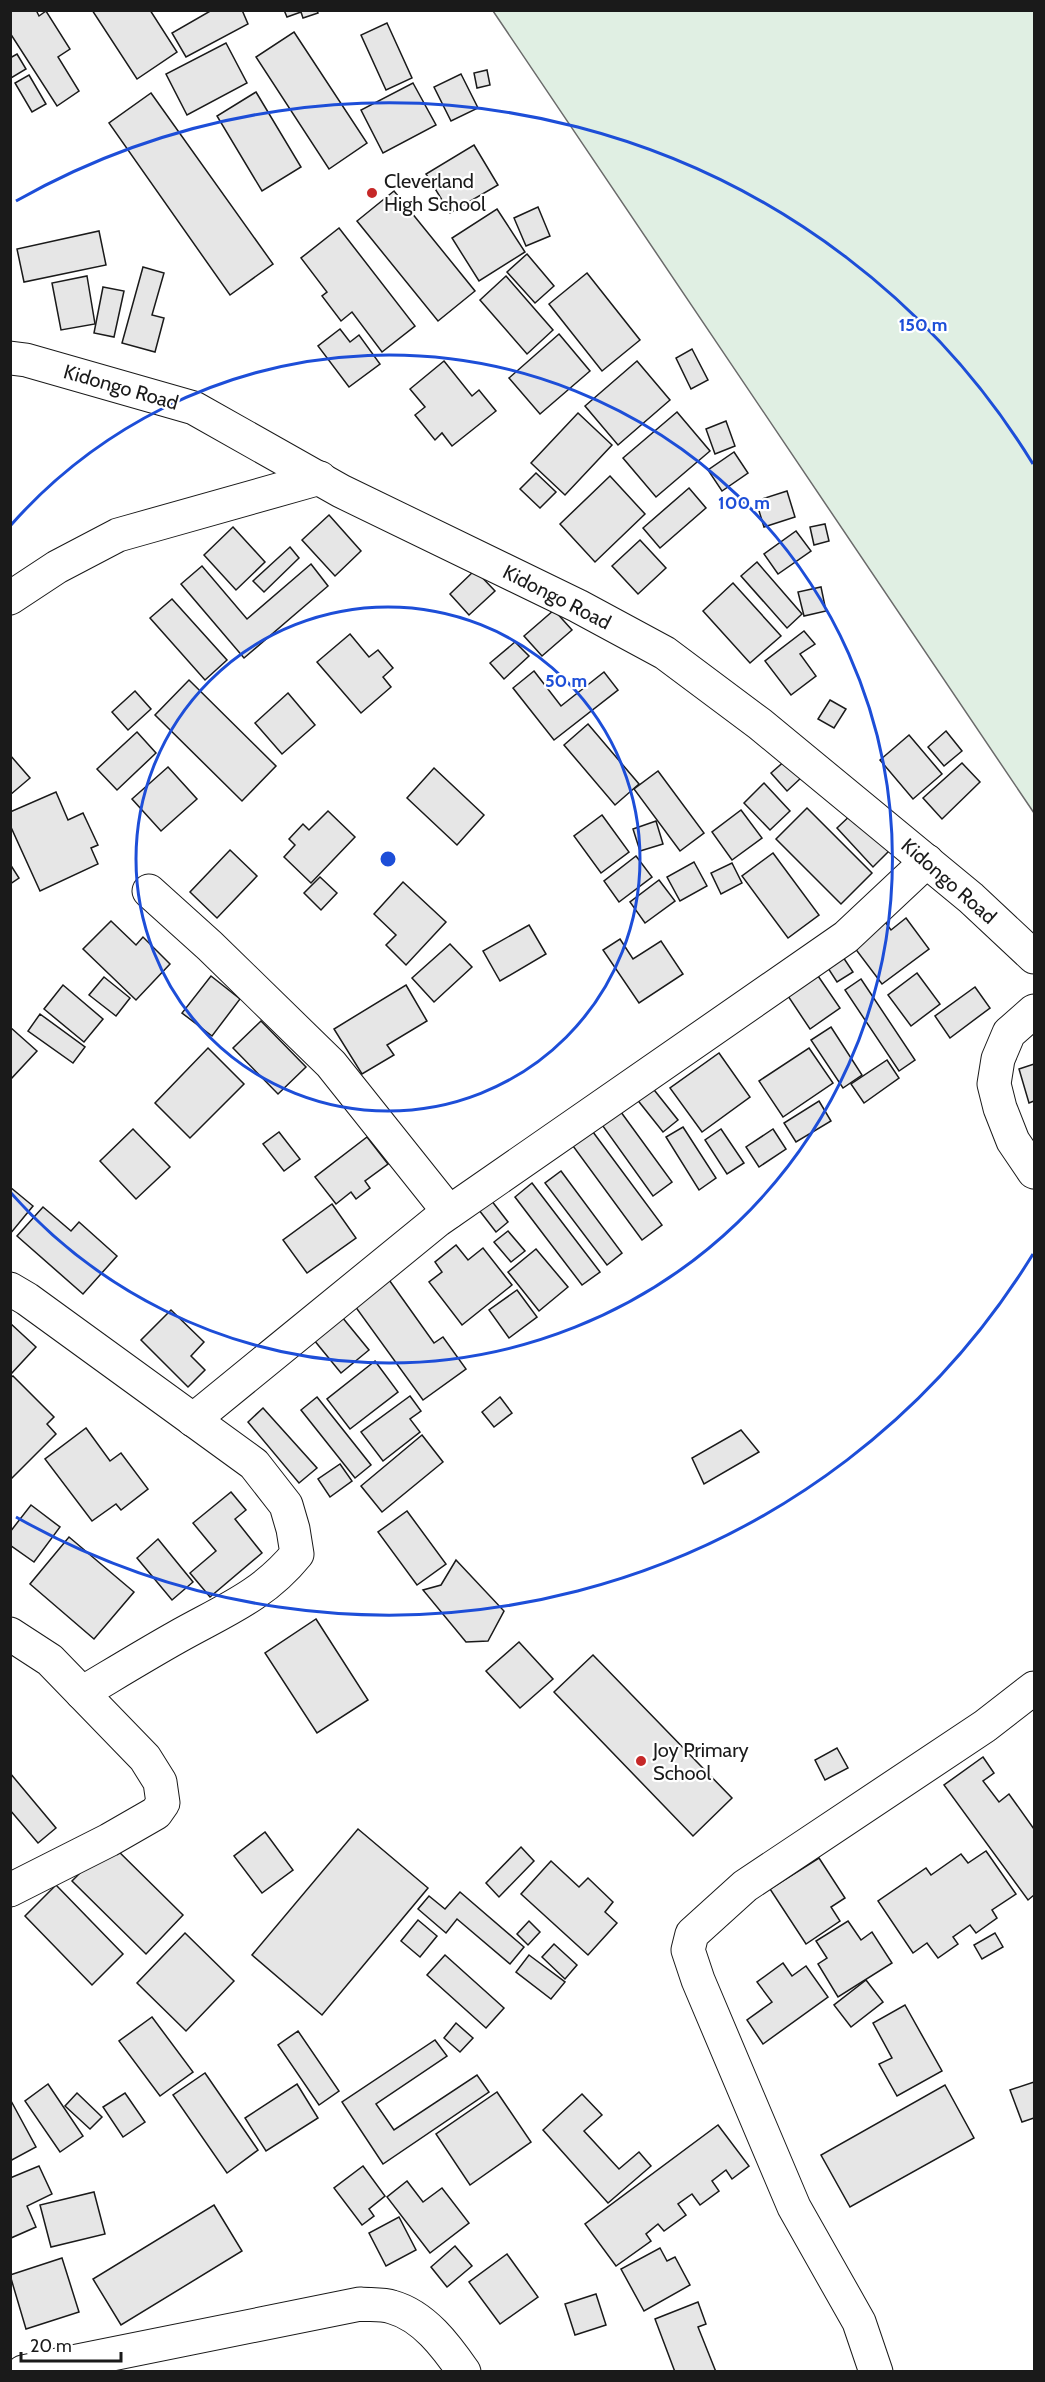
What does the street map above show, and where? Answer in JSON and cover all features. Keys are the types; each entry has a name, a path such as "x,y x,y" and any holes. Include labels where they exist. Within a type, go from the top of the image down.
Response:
{"street":[{"name":"Kidongo Road","path":"10,358 26,360 194,408 341,491 578,606 664,653 760,724 971,898 1035,957"},
{"path":"10,598 57,567 118,535 320,478"},
{"path":"193,1420 448,1212 846,937 927,861"},
{"path":"149,891 210,946 331,1064 448,1212"},
{"path":"1035,1011 1009,1033 999,1059 994,1084 1000,1108 1013,1140 1035,1172"},
{"path":"10,1289 254,1464 286,1505 293,1529 297,1554 284,1570 258,1593 82,1693"},
{"path":"10,1634 50,1660 145,1758 160,1782 163,1803 156,1813 109,1840 10,1890"},
{"path":"876,2372 859,2322 794,2207 698,1980 688,1950 692,1934 745,1886 985,1726 1035,1688"},
{"path":"23,2372 360,2304 392,2307 416,2318 446,2347 464,2372"}],"green space":[{"path":"493,11 1034,11 1034,813"}],"building":[{"path":"10,10 36,10 39,16 46,11 70,49 58,57 79,91 57,106 10,33"},
{"path":"92,10 150,10 177,52 137,79"},
{"path":"212,10 242,10 248,24 186,57 172,33"},
{"path":"284,10 317,10 318,13 303,18 301,12 287,17"},
{"path":"387,23 412,78 386,90 361,35"},
{"path":"294,32 367,143 329,169 256,57"},
{"path":"226,43 247,83 187,115 166,74"},
{"path":"17,54 26,69 11,78 10,58"},
{"path":"487,70 490,85 477,88 474,73"},
{"path":"461,74 478,108 451,121 434,87"},
{"path":"29,75 46,104 32,112 15,83"},
{"path":"413,83 436,125 383,153 361,110"},
{"path":"256,92 301,167 262,191 217,116"},
{"path":"151,93 273,264 230,295 109,123"},
{"path":"474,145 498,185 450,213 426,174"},
{"path":"394,191 475,291 438,321 357,221"},
{"path":"538,207 550,236 526,246 514,218"},
{"path":"497,209 525,252 479,281 452,238"},
{"path":"339,228 415,326 382,352 352,312 341,321 322,296 327,292 301,258"},
{"path":"99,231 106,265 24,282 17,249"},
{"path":"527,254 554,286 535,303 507,272"},
{"path":"143,267 164,273 152,315 164,318 155,352 122,343"},
{"path":"587,273 640,340 602,371 549,304"},
{"path":"87,276 95,324 61,330 52,283"},
{"path":"506,276 553,330 527,354 480,300"},
{"path":"103,287 124,291 114,337 94,333"},
{"path":"340,329 350,342 359,335 380,364 349,387 318,346"},
{"path":"559,334 590,371 540,414 509,378"},
{"path":"692,349 708,380 691,389 676,358"},
{"path":"444,361 472,396 479,390 496,411 452,446 442,433 435,440 415,415 425,407 410,389"},
{"path":"637,361 670,400 618,445 585,406"},
{"path":"677,412 710,451 656,497 623,458"},
{"path":"578,413 612,445 565,495 531,463"},
{"path":"726,421 735,446 715,454 706,429"},
{"path":"734,452 748,473 722,491 708,470"},
{"path":"536,473 556,492 540,508 520,489"},
{"path":"610,476 645,514 595,562 560,524"},
{"path":"689,488 706,508 660,548 643,528"},
{"path":"787,491 795,517 764,527 756,501"},
{"path":"329,515 361,551 335,576 302,540"},
{"path":"825,524 829,541 814,545 810,527"},
{"path":"233,527 265,562 236,590 204,555"},
{"path":"796,531 811,551 778,574 764,554"},
{"path":"640,540 666,568 638,594 612,566"},
{"path":"290,547 299,558 264,592 253,581"},
{"path":"757,562 802,614 787,628 741,576"},
{"path":"311,564 328,586 244,658 181,584 202,566 247,619"},
{"path":"475,570 495,591 469,615 450,594"},
{"path":"733,583 781,636 750,663 703,611"},
{"path":"821,587 826,611 804,616 798,592"},
{"path":"172,599 227,660 205,680 150,618"},
{"path":"554,610 572,630 542,656 524,636"},
{"path":"804,631 815,644 800,654 816,676 791,695 765,661"},
{"path":"350,634 369,657 378,650 393,668 383,677 391,687 361,713 317,662"},
{"path":"515,642 529,656 504,679 490,663"},
{"path":"534,671 561,706 604,672 618,690 554,740 513,688"},
{"path":"189,680 276,766 242,801 155,715"},
{"path":"135,691 151,709 128,730 112,712"},
{"path":"288,693 315,725 282,754 255,723"},
{"path":"830,700 846,709 834,728 818,719"},
{"path":"588,724 639,784 615,805 564,745"},
{"path":"946,731 962,751 944,766 928,747"},
{"path":"137,732 156,753 117,790 97,769"},
{"path":"909,735 942,774 913,799 880,760"},
{"path":"10,755 30,778 10,795"},
{"path":"787,759 802,777 787,791 771,773"},
{"path":"962,763 980,782 942,819 923,798"},
{"path":"168,767 197,799 161,831 132,799"},
{"path":"434,768 484,815 457,845 407,798"},
{"path":"658,771 704,833 680,851 634,789"},
{"path":"764,783 790,811 770,830 744,803"},
{"path":"56,792 68,820 83,813 98,845 91,848 98,864 40,891 10,825 10,812"},
{"path":"807,808 872,873 841,904 776,839"},
{"path":"741,810 762,838 732,860 712,832"},
{"path":"328,811 355,837 311,883 284,857 295,845 289,839 303,824 309,830"},
{"path":"855,811 891,849 873,867 837,828"},
{"path":"602,815 629,852 601,873 574,836"},
{"path":"656,821 663,844 640,851 633,829"},
{"path":"230,850 257,876 217,918 190,892"},
{"path":"773,853 819,915 788,938 742,876"},
{"path":"636,856 652,877 619,902 604,881"},
{"path":"694,862 707,886 680,901 667,877"},
{"path":"732,863 742,883 721,894 711,873"},
{"path":"10,864 19,878 10,884"},
{"path":"320,877 337,893 321,910 304,893"},
{"path":"659,880 675,901 645,923 630,902"},
{"path":"403,882 446,922 406,965 386,945 396,935 374,914"},
{"path":"906,918 929,949 882,984 851,943 883,919 891,930"},
{"path":"111,921 136,945 143,937 170,964 136,1000 83,949"},
{"path":"529,925 546,954 500,981 483,951"},
{"path":"620,939 633,959 661,941 683,974 639,1003 603,950"},
{"path":"450,944 472,967 434,1002 412,978"},
{"path":"841,954 853,972 837,982 826,965"},
{"path":"816,973 840,1008 810,1029 786,993"},
{"path":"917,973 940,1004 911,1026 888,995"},
{"path":"211,976 240,999 212,1036 182,1013"},
{"path":"104,977 130,998 116,1016 89,995"},
{"path":"861,979 915,1060 899,1071 845,990"},
{"path":"63,985 103,1019 84,1042 44,1009"},
{"path":"406,985 427,1021 387,1045 394,1055 362,1074 334,1029"},
{"path":"975,987 990,1008 950,1038 935,1016"},
{"path":"40,1014 85,1047 73,1063 28,1031"},
{"path":"261,1021 306,1067 278,1094 233,1048"},
{"path":"10,1027 37,1051 10,1080"},
{"path":"831,1027 862,1075 843,1088 811,1040"},
{"path":"208,1048 244,1084 190,1138 155,1103"},
{"path":"809,1048 833,1083 783,1117 759,1081"},
{"path":"719,1053 750,1097 702,1132 670,1088"},
{"path":"887,1060 899,1078 864,1103 851,1084"},
{"path":"1034,1064 1034,1101 1029,1103 1019,1069"},
{"path":"651,1086 678,1120 663,1132 636,1098"},
{"path":"819,1101 831,1121 796,1142 784,1123"},
{"path":"618,1108 672,1182 653,1196 600,1122"},
{"path":"683,1127 716,1178 699,1190 666,1137"},
{"path":"133,1129 170,1167 136,1199 100,1161"},
{"path":"721,1129 744,1163 727,1174 705,1140"},
{"path":"773,1129 786,1149 759,1167 746,1147"},
{"path":"279,1132 300,1159 284,1171 263,1144"},
{"path":"593,1132 662,1225 642,1240 573,1146"},
{"path":"367,1137 388,1164 365,1181 370,1188 356,1199 351,1192 336,1204 315,1177"},
{"path":"561,1171 622,1253 607,1265 545,1183"},
{"path":"532,1183 600,1272 582,1285 515,1197"},
{"path":"10,1187 33,1206 10,1234"},
{"path":"491,1200 508,1222 496,1232 479,1210"},
{"path":"332,1204 356,1238 307,1273 283,1240"},
{"path":"43,1207 71,1231 79,1222 117,1256 83,1294 17,1236"},
{"path":"508,1231 525,1251 511,1262 494,1242"},
{"path":"456,1245 468,1260 483,1248 512,1285 462,1325 429,1282 442,1272 435,1262"},
{"path":"536,1249 568,1287 539,1311 508,1272"},
{"path":"387,1277 434,1343 443,1337 466,1369 423,1400 352,1302"},
{"path":"517,1290 537,1317 509,1338 489,1310"},
{"path":"171,1310 204,1342 191,1356 205,1370 188,1387 141,1340"},
{"path":"342,1317 369,1350 341,1373 314,1340"},
{"path":"10,1323 36,1347 10,1375"},
{"path":"375,1361 398,1392 350,1429 327,1399"},
{"path":"13,1376 54,1417 47,1424 56,1434 12,1478 10,1476 10,1378"},
{"path":"410,1396 421,1411 410,1419 420,1432 383,1461 361,1432"},
{"path":"317,1397 371,1465 355,1478 301,1410"},
{"path":"500,1397 512,1413 494,1427 482,1412"},
{"path":"263,1408 317,1468 299,1483 248,1422"},
{"path":"86,1428 110,1461 121,1453 148,1489 121,1510 116,1504 92,1521 45,1459"},
{"path":"741,1430 759,1452 704,1484 692,1458"},
{"path":"422,1435 443,1462 382,1512 361,1486"},
{"path":"340,1464 352,1481 330,1497 318,1479"},
{"path":"231,1492 246,1510 235,1519 262,1553 210,1597 190,1573 216,1551 193,1523"},
{"path":"31,1505 60,1527 34,1562 10,1545 10,1532"},
{"path":"407,1511 446,1564 417,1585 378,1532"},
{"path":"69,1537 134,1592 94,1639 30,1584"},
{"path":"158,1539 193,1582 172,1600 137,1558"},
{"path":"456,1560 504,1611 488,1641 466,1642 423,1590 441,1585"},
{"path":"316,1619 368,1700 317,1733 265,1653"},
{"path":"519,1642 553,1679 520,1708 486,1671"},
{"path":"593,1655 732,1798 693,1836 554,1692"},
{"path":"837,1748 848,1768 825,1780 815,1760"},
{"path":"983,1757 994,1773 983,1781 999,1802 1009,1794 1034,1829 1034,1895 1028,1900 944,1785"},
{"path":"10,1773 56,1828 38,1843 10,1810"},
{"path":"358,1829 428,1888 322,2015 252,1955"},
{"path":"265,1832 293,1870 262,1893 234,1856"},
{"path":"110,1843 183,1915 146,1954 72,1881"},
{"path":"521,1847 534,1861 499,1897 486,1883"},
{"path":"986,1851 1016,1894 992,1910 997,1918 976,1933 970,1925 953,1937 958,1944 938,1958 927,1943 913,1953 878,1901 926,1868 931,1875 961,1854 968,1863"},
{"path":"819,1858 845,1898 831,1907 840,1921 806,1944 770,1889"},
{"path":"551,1861 579,1887 588,1878 613,1902 605,1912 617,1923 588,1955 521,1894"},
{"path":"56,1885 123,1954 92,1985 25,1916"},
{"path":"460,1892 524,1947 510,1964 457,1919 446,1933 418,1909 429,1896 445,1909"},
{"path":"418,1920 437,1936 420,1957 401,1941"},
{"path":"529,1921 540,1932 528,1945 517,1934"},
{"path":"848,1921 861,1940 872,1932 892,1963 838,1997 818,1964 827,1958 816,1941"},
{"path":"185,1933 234,1981 186,2031 137,1983"},
{"path":"995,1933 1003,1947 982,1959 974,1945"},
{"path":"554,1944 577,1965 565,1979 542,1957"},
{"path":"445,1955 504,2008 486,2028 427,1975"},
{"path":"529,1955 565,1982 551,1999 516,1972"},
{"path":"783,1963 792,1976 806,1966 828,1997 763,2044 747,2020 772,2002 757,1982"},
{"path":"866,1980 883,2002 851,2027 834,2005"},
{"path":"905,2005 942,2071 897,2096 879,2064 892,2058 873,2023"},
{"path":"152,2017 193,2072 160,2096 119,2041"},
{"path":"456,2023 473,2038 460,2052 444,2038"},
{"path":"298,2031 339,2091 319,2105 278,2045"},
{"path":"435,2040 447,2056 376,2104 394,2130 477,2075 489,2092 383,2164 342,2102"},
{"path":"205,2073 258,2150 227,2173 173,2095"},
{"path":"1034,2082 1034,2118 1022,2122 1010,2090"},
{"path":"48,2084 83,2136 60,2152 25,2101"},
{"path":"297,2084 318,2118 266,2151 245,2118"},
{"path":"945,2085 974,2138 850,2207 821,2155"},
{"path":"497,2092 531,2142 470,2185 436,2134"},
{"path":"77,2093 102,2117 90,2129 65,2106"},
{"path":"125,2093 145,2122 123,2137 103,2107"},
{"path":"582,2094 602,2115 584,2131 619,2169 639,2152 651,2166 608,2203 543,2130"},
{"path":"10,2099 36,2147 10,2161"},
{"path":"718,2125 749,2166 732,2179 726,2170 712,2181 719,2191 700,2205 692,2194 678,2204 686,2215 664,2231 658,2224 646,2234 651,2241 616,2266 585,2224"},
{"path":"39,2166 52,2194 27,2206 36,2227 11,2238 10,2178"},
{"path":"363,2166 385,2196 369,2209 374,2216 362,2225 334,2188"},
{"path":"407,2181 423,2202 442,2188 469,2223 430,2253 387,2197"},
{"path":"94,2192 105,2234 51,2247 40,2205"},
{"path":"214,2205 242,2251 121,2325 93,2279"},
{"path":"399,2217 416,2250 386,2266 369,2233"},
{"path":"455,2246 472,2266 447,2287 431,2267"},
{"path":"660,2248 667,2261 675,2257 690,2285 644,2311 621,2269"},
{"path":"507,2254 538,2297 500,2324 469,2282"},
{"path":"62,2258 79,2312 26,2329 10,2275"},
{"path":"596,2294 606,2325 575,2335 565,2304"},
{"path":"698,2302 706,2324 698,2327 716,2372 675,2372 655,2319"}],"place":[{"name":"Cleverland High School","path":"372,193"},
{"name":"Joy Primary School","path":"641,1761"}]}
